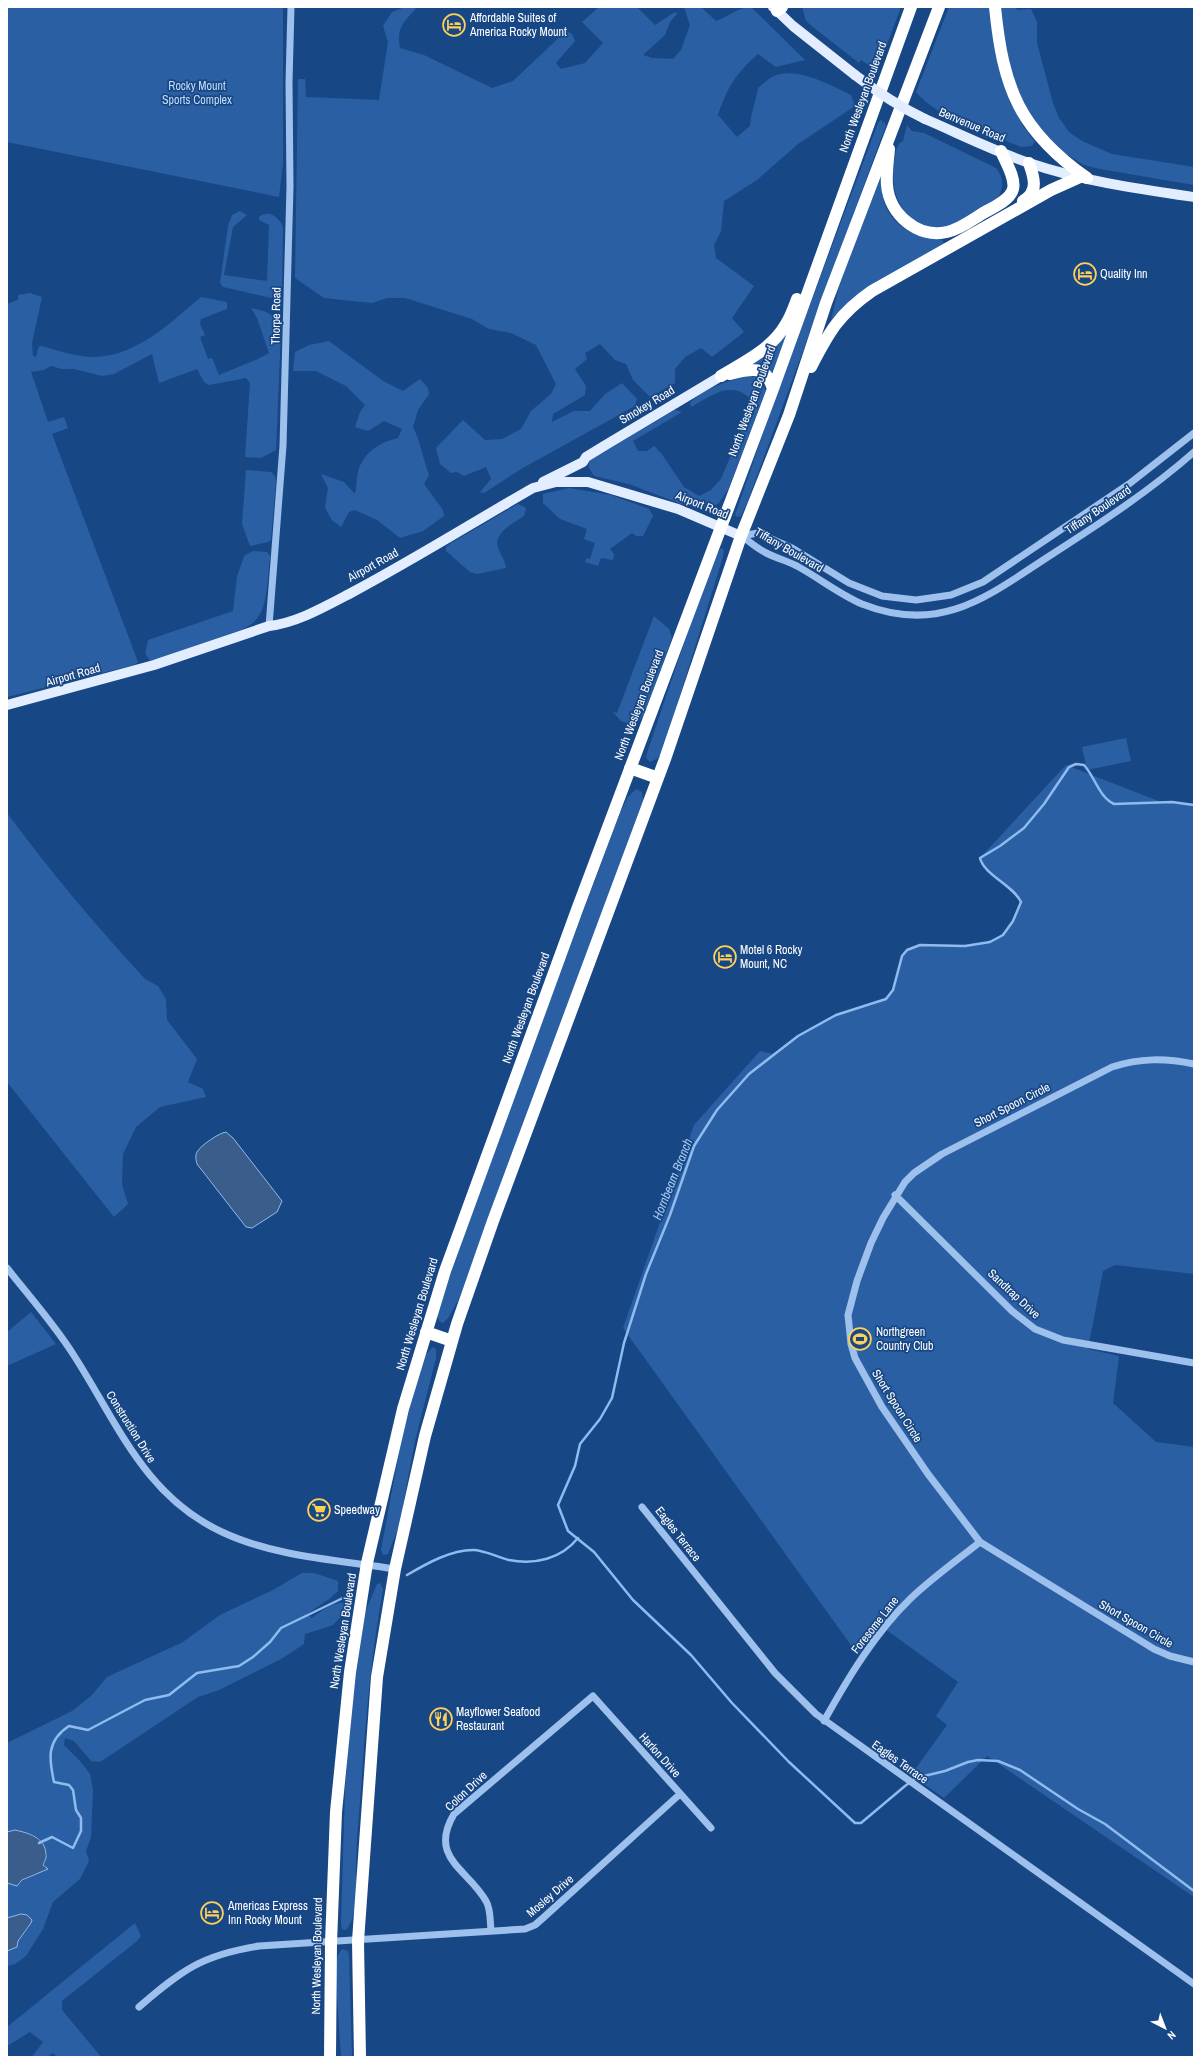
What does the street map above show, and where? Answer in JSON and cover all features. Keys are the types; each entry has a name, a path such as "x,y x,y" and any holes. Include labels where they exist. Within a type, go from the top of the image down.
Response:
{"highway":[{"path":"360,2057 358,1941 377,1677 395,1569 424,1436 452,1341 493,1220 658,778 742,536 793,402 826,303 939,7"},
{"path":"793,402 828,334 839,319 856,302 890,280 1051,190 1083,178 1051,151 1036,133 1021,110 1004,68 995,7"},
{"name":"North Wesleyan Boulevard","path":"330,2057 330,1942 336,1812 342,1739 350,1672 367,1564 403,1409 445,1271 630,768 773,389 910,9"},
{"path":"890,136 887,186 890,199 897,212 906,223 929,232 946,232 956,229 1000,203 1008,196 1013,189 1012,179 1001,151"},
{"path":"986,227 1002,214 1027,199 1033,191 1035,183 1029,163"},
{"path":"721,376 769,345 786,324 828,236"},
{"path":"721,376 750,369 759,371 765,374 773,389"},
{"path":"630,768 658,778"},
{"path":"426,1332 452,1341"}],"main road":[{"name":"Benvenue Road","path":"777,8 874,90 925,119 1029,163 1083,178 1194,197"},
{"name":"Smokey Road","path":"533,488 569,468 574,468 583,462 586,457 721,376"},
{"name":"Airport Road","path":"7,705 154,665 269,626 281,625 348,594 533,488 556,482 588,482 646,498 721,526 742,536"}],"street":[{"name":"Thorpe Road","path":"269,626 283,446 290,187 289,82 292,7"},
{"name":"Tiffany Boulevard","path":"742,536 758,533 792,548 849,584 882,596 916,600 951,595 983,582 1129,484 1194,433"},
{"name":"Tiffany Boulevard","path":"742,536 761,550 797,566 862,604 885,612 912,615 953,610 967,606 992,593 1071,542 1147,489 1194,452"},
{"name":"Short Spoon Circle","path":"1194,1064 1153,1058 1138,1060 1112,1067 942,1154 914,1173 895,1196 871,1244 851,1299 848,1315 851,1344 863,1374 882,1407 928,1474 980,1542 1154,1649 1170,1656 1194,1662"},
{"name":"Sandtrap Drive","path":"895,1196 1012,1311 1035,1329 1063,1340 1194,1363"},
{"name":"Construction Drive","path":"7,1268 69,1348 140,1465 154,1482 177,1503 197,1518 221,1532 249,1542 280,1550 395,1569"},
{"name":"Eagles Terrace","path":"642,1507 775,1673 824,1721 1194,1984"},
{"name":"Foresome Lane","path":"824,1721 842,1688 892,1618 910,1598 980,1542"},
{"name":"Harlon Drive","path":"593,1696 711,1828"},
{"name":"Colon Drive","path":"491,1931 486,1901 450,1857 446,1840 449,1822 454,1814 593,1696"},
{"name":"Mosley Drive","path":"139,2007 180,1973 195,1964 233,1950 259,1946 358,1941 525,1929 535,1925 680,1794"}],"green space":[{"name":"Rocky Mount Sports Complex","path":"7,7 283,7 283,163 279,197 7,142"},
{"path":"405,7 414,7 416,9 407,18 402,26 399,36 400,48 424,55 492,88 513,81 566,31 572,34 575,41 556,63 561,69 585,63 603,43 582,22 599,7 637,7 655,25 675,12 677,14 670,22 665,35 643,55 652,58 673,59 681,50 690,25 684,7 701,7 716,21 737,10 751,7 805,60 776,67 758,54 750,61 733,82 718,115 737,137 750,126 758,88 770,78 779,74 790,73 822,82 851,95 855,106 798,144 757,180 724,201 721,231 714,245 716,258 754,286 732,318 744,332 712,357 701,348 685,357 675,369 675,383 650,397 633,380 626,364 615,360 600,344 585,353 587,359 575,369 586,386 585,395 553,414 552,422 574,411 590,411 605,394 622,383 637,399 635,406 521,469 484,493 480,492 491,479 486,467 464,476 457,472 451,473 440,464 436,448 463,420 485,440 502,439 521,429 531,411 551,394 556,384 536,345 511,333 489,329 472,319 405,298 387,298 372,303 324,298 295,278 298,79 305,79 306,97 379,100 388,42 383,26 392,12"},
{"path":"802,7 901,7 877,71 861,60 859,63 813,27 806,21"},
{"path":"949,7 993,7 1007,93 1023,126 1035,142 1032,146 1021,147 950,118 926,102 916,92"},
{"path":"999,7 1016,7 1017,10 1031,9 1037,22 1037,43 1053,103 1059,118 1069,132 1082,141 1112,154 1194,167 1194,185 1084,165 1058,149 1027,113 1007,60"},
{"path":"882,119 882,124 884,121 886,125 747,503 741,516 737,517 735,515 778,390 878,123"},
{"path":"907,125 912,131 924,133 996,168 1002,179 1001,191 997,199 968,218 946,227 928,226 917,222 909,216 902,208 898,199 893,178 896,150 899,144 903,141"},
{"path":"881,170 883,198 891,216 897,223 913,234 922,237 941,238 945,245 856,297 831,320 838,290"},
{"path":"240,211 247,215 233,227 224,275 267,281 269,225 259,220 259,217 266,214 273,215 283,226 282,290 271,298 223,287 220,283 228,226 232,215"},
{"path":"30,293 42,297 32,343 33,356 36,357 38,348 41,346 73,355 87,357 109,355 124,351 152,337 201,297 227,302 227,309 201,319 200,324 205,335 200,337 208,359 212,358 219,375 269,353 257,318 251,308 267,312 276,320 281,330 276,450 261,458 245,457 250,383 246,378 209,385 204,382 197,369 159,383 152,354 114,374 102,376 74,369 62,369 51,366 44,370 31,372 48,422 64,417 68,428 52,434 138,662 134,665 7,697 7,304 18,300 18,295"},
{"path":"789,328 772,373 763,363 746,365"},
{"path":"329,341 383,381 403,391 420,379 428,388 429,394 418,410 413,427 429,475 424,484 443,510 444,516 423,531 400,538 377,520 355,510 349,512 341,527 332,520 325,508 328,488 321,474 344,482 355,494 358,471 366,456 379,445 398,438 402,429 384,421 368,431 355,427 360,412 365,405 346,386 316,371 293,371 295,352 309,345"},
{"path":"750,376 757,378 766,390 728,490 718,504 703,508 681,504 629,484 594,476 589,468 589,462 592,459 675,410 682,412 633,441 638,451 647,451 654,446 661,453 684,487 699,496 711,490 721,479 753,402 738,391 730,390 715,394 691,407 690,403 709,389 735,379"},
{"path":"246,470 271,472 275,476 276,481 271,540 250,546 242,524"},
{"path":"569,488 611,495 649,509 653,516 643,536 636,536 632,533 610,549 614,554 613,560 601,558 598,566 585,562 587,558 590,559 595,543 584,539 587,529 560,519 543,503 543,494"},
{"path":"518,504 526,508 524,516 506,528 497,542 506,568 477,574 470,572 446,551 446,547 451,543"},
{"path":"721,548 724,550 723,557 663,750 658,758 650,762 646,758 648,750 705,581 714,559"},
{"path":"253,551 267,552 270,556 266,597 261,612 256,620 238,631 151,661 146,653 148,640 233,611 237,577 244,556"},
{"path":"654,616 669,629 672,638 643,717 632,725 621,721 612,711 617,713"},
{"path":"1126,738 1131,761 1087,770 1082,747"},
{"name":"Northgreen Country Club","path":"1066,765 1161,802 1194,805 1194,1274 1115,1265 1103,1271 1088,1349 1119,1356 1113,1403 1156,1442 1194,1447 1194,1897 987,1756 944,1798 911,1775 947,1725 936,1716 958,1682 881,1626 858,1655 623,1328 694,1125 760,1051 773,1054 819,1023 887,998 894,987 903,954 910,948 921,945 977,945 996,938 1004,932 1014,919 1021,902 1012,890 982,864 980,858"},
{"path":"636,789 642,792 643,800 460,1297 448,1318 443,1323 439,1321 437,1315 444,1292 507,1115 620,813 628,797"},
{"path":"7,813 74,898 109,939 145,979 158,986 166,999 167,1020 197,1059 188,1082 203,1089 206,1097 160,1107 136,1127 123,1154 122,1185 128,1204 114,1217 7,1082"},
{"path":"31,1312 56,1344 7,1366 7,1332"},
{"path":"433,1347 436,1349 436,1358 415,1441 399,1526 388,1554 383,1555 381,1550 402,1437 424,1356"},
{"path":"302,1573 314,1573 338,1581 338,1591 307,1614 312,1618 334,1604 343,1602 348,1603 350,1607 333,1625 305,1634 304,1644 281,1659 219,1690 198,1697 100,1762 91,1761 74,1741 65,1738 64,1745 80,1761 90,1774 93,1790 91,1837 86,1851 89,1861 80,1879 53,1902 43,1929 26,1956 15,1964 7,1966 7,1951 17,1947 18,1941 29,1927 21,1914 7,1918 7,1883 17,1886 24,1880 39,1873 46,1867 43,1863 47,1854 43,1844 36,1836 21,1831 7,1832 7,1743 72,1711 91,1696 107,1677 183,1642 220,1615 273,1590"},
{"path":"380,1583 383,1589 365,1728 356,1849 356,1897 353,1915 346,1930 342,1929 341,1924 345,1789 350,1722 361,1628 366,1610 377,1584"},
{"path":"135,1923 141,1936 137,1941 62,2001 62,2010 101,2057 57,2057 53,2053 47,2057 32,2057 43,2042 30,2032 7,2046 7,2027"},
{"path":"342,1949 348,1951 349,1955 352,2057 341,2057 335,1967 338,1955"}],"shaded area":[{"path":"226,1132 233,1138 282,1201 277,1212 252,1228 246,1227 197,1164 196,1155 199,1149 215,1137"},
{"path":"15,1830 30,1834 43,1844 46,1858 43,1865 48,1869 22,1880 17,1886 7,1883 7,1832"},
{"path":"21,1914 27,1915 32,1920 31,1923 18,1941 17,1947 7,1951 7,1918"}],"waterway":[{"name":"Hornbeam Branch","path":"1194,805 1172,802 1114,804 1101,792 1084,765 1076,764 1069,767 1044,804 1024,828 1000,846 980,858 987,870 1012,890 1021,902 1013,921 1003,935 990,942 965,946 920,945 907,950 902,956 893,990 886,999 836,1015 798,1036 749,1074 717,1110 694,1146 670,1215 646,1274 624,1343 612,1398 600,1419 580,1444 575,1466 558,1505 568,1531 594,1552 633,1600 691,1655 732,1703 789,1762 855,1823 861,1823 916,1778 945,1771 968,1762 978,1760 998,1761 1020,1770 1078,1809 1105,1824 1194,1891"},
{"name":"Hornbeam Branch","path":"407,1575 438,1558 456,1552 473,1550 482,1551 509,1560 528,1562 538,1561 556,1556 578,1538"},
{"name":"Hornbeam Branch","path":"39,1843 52,1837 73,1848 81,1831 81,1818 76,1810 73,1790 69,1785 54,1782 50,1758 56,1738 69,1726 88,1730 145,1700 169,1695 197,1673 239,1666 253,1657 270,1642 281,1628 347,1596"}],"place":[{"name":"Affordable Suites of America Rocky Mount","path":"454,25"},
{"name":"Quality Inn","path":"1085,274"},
{"name":"Motel 6 Rocky Mount, NC","path":"725,957"},
{"name":"Northgreen Country Club","path":"860,1339"},
{"name":"Speedway","path":"319,1510"},
{"name":"Mayflower Seafood Restaurant","path":"441,1719"},
{"name":"Americas Express Inn Rocky Mount","path":"212,1913"}]}
